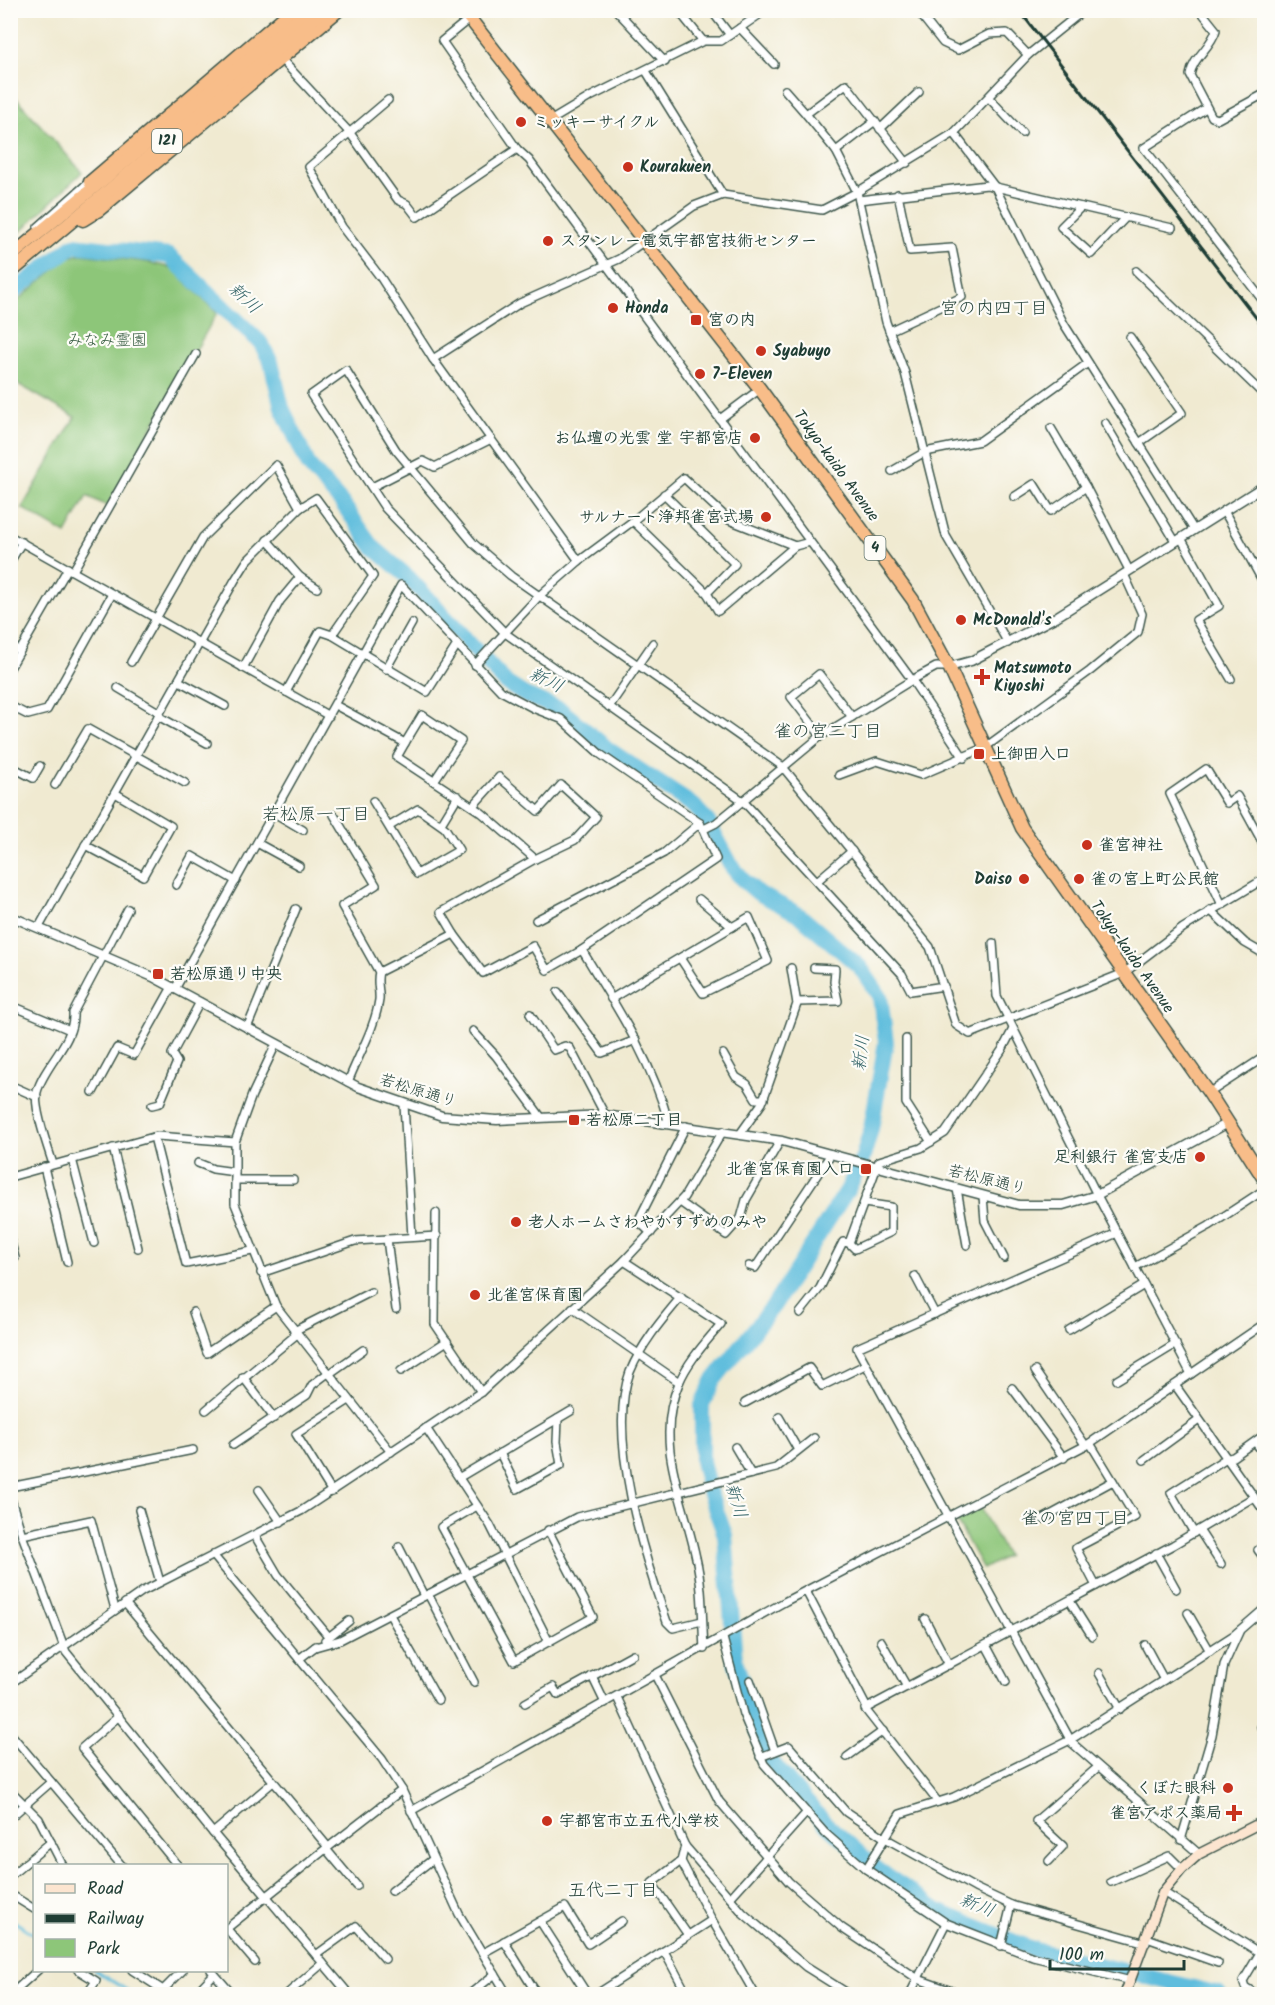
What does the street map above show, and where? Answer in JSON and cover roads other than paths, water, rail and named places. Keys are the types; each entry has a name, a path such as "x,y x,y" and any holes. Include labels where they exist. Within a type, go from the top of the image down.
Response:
{"highway":[{"name":"121","path":"29,242 103,169 292,10"},
{"name":"121","path":"10,257 308,10"},
{"name":"121","path":"10,273 324,10"},
{"name":"121","path":"42,246 99,210 339,10"},
{"name":"Tokyo-kaido Avenue","path":"466,15 760,389 913,600 949,667 984,748 1028,838 1228,1123"},
{"name":"4","path":"1228,1123 1262,1171"}],"main road":[{"path":"1125,1995 1163,1892 1182,1869 1199,1854 1264,1821"}],"street":[{"path":"616,10 665,62"},
{"path":"678,10 703,41"},
{"path":"711,10 730,35"},
{"path":"550,121 590,97 665,62 703,41 721,40 766,10"},
{"path":"917,10 944,43 958,50 989,34 1007,33 1028,56"},
{"path":"433,359 520,303 606,265 644,242 694,206 723,195 822,210 858,196 954,133 1028,56 1084,10"},
{"path":"1200,10 1216,30 1213,42 1194,63 1190,75 1212,117 1218,119 1264,94"},
{"path":"466,15 442,41 517,149 529,160 912,680 964,758"},
{"path":"740,28 774,64"},
{"path":"281,59 350,133 398,200 407,204 417,217 517,149"},
{"path":"646,71 723,195"},
{"path":"806,114 846,84 907,163"},
{"path":"785,90 836,151 858,196 889,331 905,373 945,536 1008,644"},
{"path":"880,129 919,92"},
{"path":"989,98 1022,133"},
{"path":"388,100 309,167 342,227 381,278 433,359 579,561"},
{"path":"1206,108 1144,148 1264,302"},
{"path":"836,151 874,121"},
{"path":"954,133 995,187 1064,324 1194,530"},
{"path":"10,250 103,169"},
{"path":"858,196 987,185 1172,228"},
{"path":"889,331 962,297 952,248 910,251 898,194"},
{"path":"1081,207 1061,227 1090,254 1126,217"},
{"path":"1136,272 1264,395"},
{"path":"1130,336 1182,413 1139,444"},
{"path":"10,668 196,354"},
{"path":"892,471 925,452 980,441 1088,363"},
{"path":"944,986 911,991 902,974 743,801 505,633 385,508 311,395 346,370 396,450 474,544 539,596 638,663 782,766 930,947 944,986 956,1025 970,1034 1124,974 1210,910 1264,879"},
{"path":"720,419 760,389"},
{"path":"1105,423 1219,606 1196,621 1231,679"},
{"path":"839,775 877,761 921,775 964,758 984,748 1090,671 1138,632 1142,614 1127,572 1086,487 1051,428"},
{"path":"372,487 423,461 435,467 491,439"},
{"path":"131,662 203,537 276,465 300,508"},
{"path":"479,660 539,596 579,561 633,522 684,478 729,520 795,546"},
{"path":"1014,497 1034,484 1051,511 1086,487"},
{"path":"536,920 664,853 704,826 716,824 782,766 821,736 912,680 936,668 971,661 1008,644 1056,617 1264,486"},
{"path":"664,494 735,564 707,593"},
{"path":"39,927 247,561 300,508 316,498 373,576 332,635"},
{"path":"1224,511 1262,580"},
{"path":"633,522 707,593 718,611 795,546 810,542"},
{"path":"10,536 328,716"},
{"path":"267,540 300,578 317,588"},
{"path":"10,562 22,542"},
{"path":"243,668 280,601 300,578"},
{"path":"93,1092 117,1048 134,1055 236,881 401,585 457,645 479,660 501,691 533,708 561,719 600,754 704,826 716,859 582,950 547,970 533,946 483,973 441,912 535,859 575,840 596,817 561,785 538,811 499,777 473,806"},
{"path":"10,706 28,715 48,710 112,594"},
{"path":"386,669 412,623"},
{"path":"286,692 320,631 332,635 427,692 457,645"},
{"path":"609,708 652,643"},
{"path":"10,645 20,651"},
{"path":"821,736 791,697 819,674 852,717"},
{"path":"179,681 225,706"},
{"path":"118,688 207,743"},
{"path":"335,705 405,743"},
{"path":"434,781 461,741 422,715 397,757 434,781 458,796 473,806 535,859"},
{"path":"55,785 88,729 137,754 185,783"},
{"path":"10,765 33,778 40,766"},
{"path":"1222,904 1170,794 1206,769 1227,803 1237,796 1264,845"},
{"path":"86,845 143,876 171,826 115,793"},
{"path":"441,824 458,796"},
{"path":"373,801 417,874 459,850 441,824 418,809 390,826"},
{"path":"274,813 303,830"},
{"path":"334,815 376,885 342,906 379,972 377,980 379,999 375,1014 348,1082"},
{"path":"257,843 299,866"},
{"path":"817,881 852,852"},
{"path":"176,885 192,856 236,881"},
{"path":"699,899 732,927"},
{"path":"53,1164 37,1097 47,1071 70,1030 72,1013 128,909"},
{"path":"247,1028 296,909"},
{"path":"1210,910 1245,943 1264,954"},
{"name":"若松原通り","path":"10,916 105,955 173,988 348,1082 404,1105 459,1119 605,1115 723,1131 780,1141 982,1196 1034,1206 1076,1203 1096,1195 1228,1123"},
{"path":"611,999 732,927 749,917 768,961 704,993 680,958"},
{"path":"379,972 454,934"},
{"path":"993,943 997,996 1007,1018 1096,1195 1191,1374"},
{"path":"582,950 636,1040 663,1101 669,1124"},
{"path":"741,1134 764,1099 797,1002 791,968"},
{"path":"797,1002 838,1001 834,982 835,969 814,968"},
{"path":"558,992 602,1053 636,1040"},
{"path":"152,1105 159,1103 177,1062 172,1054 200,1002"},
{"path":"10,1015 15,1007 70,1030"},
{"path":"530,1014 554,1050 565,1046 570,1048 605,1115"},
{"path":"849,1243 875,1166 879,1161 921,1148 945,1133 1002,1050 1013,1029"},
{"path":"473,1032 496,1056 541,1118"},
{"path":"906,1039 906,1102 931,1142"},
{"path":"276,1044 252,1095 235,1142 235,1204 276,1306 295,1333 392,1452"},
{"path":"723,1054 736,1077 747,1084 756,1099 764,1099"},
{"path":"1209,1093 1264,1057"},
{"path":"10,1085 37,1097"},
{"path":"404,1105 412,1237"},
{"path":"651,1233 638,1221 686,1126"},
{"path":"10,1684 125,1603 160,1582 255,1536 332,1492 481,1392 624,1261 680,1202 723,1131"},
{"path":"10,1177 154,1137 235,1142"},
{"path":"154,1137 186,1264 252,1251"},
{"path":"680,1202 726,1235 741,1218 746,1200 780,1141"},
{"path":"113,1148 138,1248"},
{"path":"749,1266 755,1268 831,1154"},
{"path":"72,1159 94,1243"},
{"path":"198,1163 235,1176 293,1180"},
{"path":"44,1167 67,1262"},
{"path":"957,1189 967,1245"},
{"path":"1135,1267 1209,1226 1264,1190"},
{"path":"982,1196 985,1221 1004,1258"},
{"path":"800,1313 820,1288 843,1242 849,1243 855,1249 891,1232 891,1207 864,1203"},
{"path":"436,1213 435,1324 481,1392"},
{"path":"1117,1233 856,1348 950,1516 1070,1740 1199,1854"},
{"path":"261,1273 355,1241 437,1236"},
{"path":"10,1239 15,1258"},
{"path":"387,1239 396,1309"},
{"path":"624,1261 721,1324 694,1357 679,1382 669,1415 668,1444 678,1492 696,1555 704,1649"},
{"path":"915,1276 935,1314"},
{"path":"1070,1330 1144,1285"},
{"path":"206,1410 295,1333 371,1292"},
{"path":"681,1297 648,1336 630,1373 623,1411 626,1475 668,1623 673,1628 702,1621"},
{"path":"193,1312 207,1353 276,1306"},
{"path":"572,1308 679,1382"},
{"path":"411,1811 806,1591 1088,1445 1264,1324"},
{"path":"400,1371 447,1341"},
{"path":"1116,1380 1176,1344"},
{"path":"233,1445 307,1395 312,1385 363,1350"},
{"path":"745,1403 809,1368 822,1386 866,1365"},
{"path":"1035,1371 1113,1481 1135,1517 1076,1548 1096,1586"},
{"path":"243,1377 274,1418"},
{"path":"1175,1385 1225,1459 1264,1511"},
{"path":"1012,1388 1064,1458"},
{"path":"332,1492 296,1434 349,1400"},
{"path":"460,1477 571,1411"},
{"path":"779,1417 798,1450"},
{"path":"500,1453 517,1489 561,1465 557,1442 558,1419"},
{"path":"1144,1460 1199,1420"},
{"path":"426,1428 477,1506 549,1642"},
{"path":"1221,1564 1171,1493 1225,1459 1233,1457 1264,1435"},
{"path":"315,1647 340,1640 548,1530 577,1517 776,1468 814,1438"},
{"path":"1255,1442 1264,1454"},
{"path":"735,1447 751,1474"},
{"path":"10,1487 193,1450"},
{"path":"1043,1519 1113,1481"},
{"path":"259,1490 281,1522"},
{"path":"10,1496 13,1513 63,1646 213,1833 349,1995"},
{"path":"867,1708 1070,1601 1254,1497"},
{"path":"477,1506 441,1527 514,1661 593,1617 548,1530"},
{"path":"139,1510 160,1582"},
{"path":"22,1535 91,1520 116,1609"},
{"path":"255,1536 278,1575 329,1637"},
{"path":"1264,1545 1258,1550 1264,1558"},
{"path":"399,1547 474,1682"},
{"path":"1156,1553 1176,1589"},
{"path":"213,1555 382,1759 402,1790 432,1860 459,1914 507,1995"},
{"path":"806,1591 867,1708 938,1802"},
{"path":"1070,1601 1092,1636"},
{"path":"125,1603 357,1886"},
{"path":"867,1867 900,1814 988,1782 1070,1740 1210,1651 1240,1630 1264,1609"},
{"path":"1188,1613 1210,1651"},
{"path":"390,1615 438,1700"},
{"path":"926,1619 949,1665"},
{"path":"299,1659 349,1621"},
{"path":"1181,1840 1212,1735 1224,1665 1240,1630"},
{"path":"726,1636 743,1714 767,1754 807,1812 825,1833 867,1867 946,1923 1001,1944 1133,1976"},
{"path":"881,1641 907,1687"},
{"path":"986,1645 1006,1682"},
{"path":"1145,1645 1164,1680"},
{"path":"525,1703 553,1687 558,1695 633,1653"},
{"path":"1099,1673 1120,1709"},
{"path":"655,1675 719,1801 789,1882 835,1922 918,1979 960,1995"},
{"path":"592,1676 605,1703"},
{"path":"750,1680 767,1754"},
{"path":"617,1696 685,1846 730,1898 790,1954 849,1995"},
{"path":"119,1716 82,1748 176,1864"},
{"path":"847,1757 883,1731"},
{"path":"10,1733 120,1864"},
{"path":"767,1754 789,1746 846,1812 885,1838 975,1888 1011,1905 1146,1940 1218,1963"},
{"path":"1049,1861 1063,1846 1036,1821 1098,1767"},
{"path":"11,1817 51,1782"},
{"path":"213,1833 273,1782"},
{"path":"10,1790 39,1819 62,1864"},
{"path":"228,1926 402,1790"},
{"path":"730,1898 807,1812"},
{"path":"10,1876 51,1842"},
{"path":"685,1846 681,1861 652,1883 688,1935"},
{"path":"1111,1882 1169,1856 1182,1869"},
{"path":"392,1891 432,1860"},
{"path":"681,1861 755,1995"},
{"path":"1163,1892 1260,1953"},
{"path":"10,1894 33,1908"},
{"path":"1001,1944 1011,1905"},
{"path":"483,1953 565,1907 588,1944 622,1921"},
{"path":"597,1995 712,1920"},
{"path":"540,1921 587,1995"},
{"path":"910,1995 946,1923"},
{"path":"316,1955 356,1926 386,1959"},
{"path":"228,1928 255,1962"},
{"path":"504,1941 537,1995"},
{"path":"1256,1995 1245,1987 1243,1981 1264,1946"},
{"path":"664,1951 687,1995"},
{"path":"287,1995 323,1963"},
{"path":"11,1995 37,1972"},
{"path":"80,1972 96,1982 87,1995"},
{"path":"133,1972 162,1992 182,1972"},
{"path":"195,1995 212,1972 232,1995"},
{"path":"470,1995 495,1974"}],"waterway":[{"name":"新川","path":"10,294 74,245 169,256 260,342 271,362 282,408 309,466 342,503 373,547 408,577 506,683 525,695 561,710 609,750 694,806 708,822 732,867 743,880 758,893 798,914 860,967 880,997 886,1042 871,1129 863,1157 848,1189 774,1305 713,1381 702,1405 702,1461 709,1491 725,1535 735,1660 758,1732 770,1760 824,1822 877,1869 940,1912 1035,1950 1219,1994"},
{"path":"10,1919 33,1933"},
{"path":"97,1972 133,1994"}],"railway":[{"path":"1019,10 1264,328"}],"place":[{"name":"ミッキーサイクル","path":"521,122"},
{"name":"Kourakuen","path":"628,167"},
{"name":"スタンレー電気宇都宮技術センター","path":"548,241"},
{"name":"Honda","path":"613,308"},
{"name":"宮の内","path":"696,320"},
{"name":"Syabuyo","path":"761,351"},
{"name":"7-Eleven","path":"700,374"},
{"name":"お仏壇の光雲 堂 宇都宮店","path":"755,438"},
{"name":"サルナート浄邦雀宮式場","path":"766,517"},
{"name":"McDonald's","path":"961,620"},
{"name":"Matsumoto Kiyoshi","path":"982,677"},
{"name":"上御田入口","path":"979,754"},
{"name":"雀宮神社","path":"1087,845"},
{"name":"Daiso","path":"1024,879"},
{"name":"雀の宮上町公民館","path":"1079,879"},
{"name":"若松原通り中央","path":"158,974"},
{"name":"若松原二丁目","path":"574,1120"},
{"name":"足利銀行 雀宮支店","path":"1200,1157"},
{"name":"北雀宮保育園入口","path":"866,1169"},
{"name":"老人ホームさわやかすずめのみや","path":"516,1222"},
{"name":"北雀宮保育園","path":"475,1295"},
{"name":"くぼた眼科","path":"1228,1788"},
{"name":"雀宮アポス薬局","path":"1234,1813"},
{"name":"宇都宮市立五代小学校","path":"547,1821"}],"district":[{"name":"宮の内四丁目","path":"994,309"},
{"name":"雀の宮二丁目","path":"828,732"},
{"name":"若松原一丁目","path":"316,815"},
{"name":"雀の宮四丁目","path":"1075,1519"},
{"name":"五代二丁目","path":"613,1891"}],"park label":[{"name":"みなみ霊園","path":"107,340"}]}
